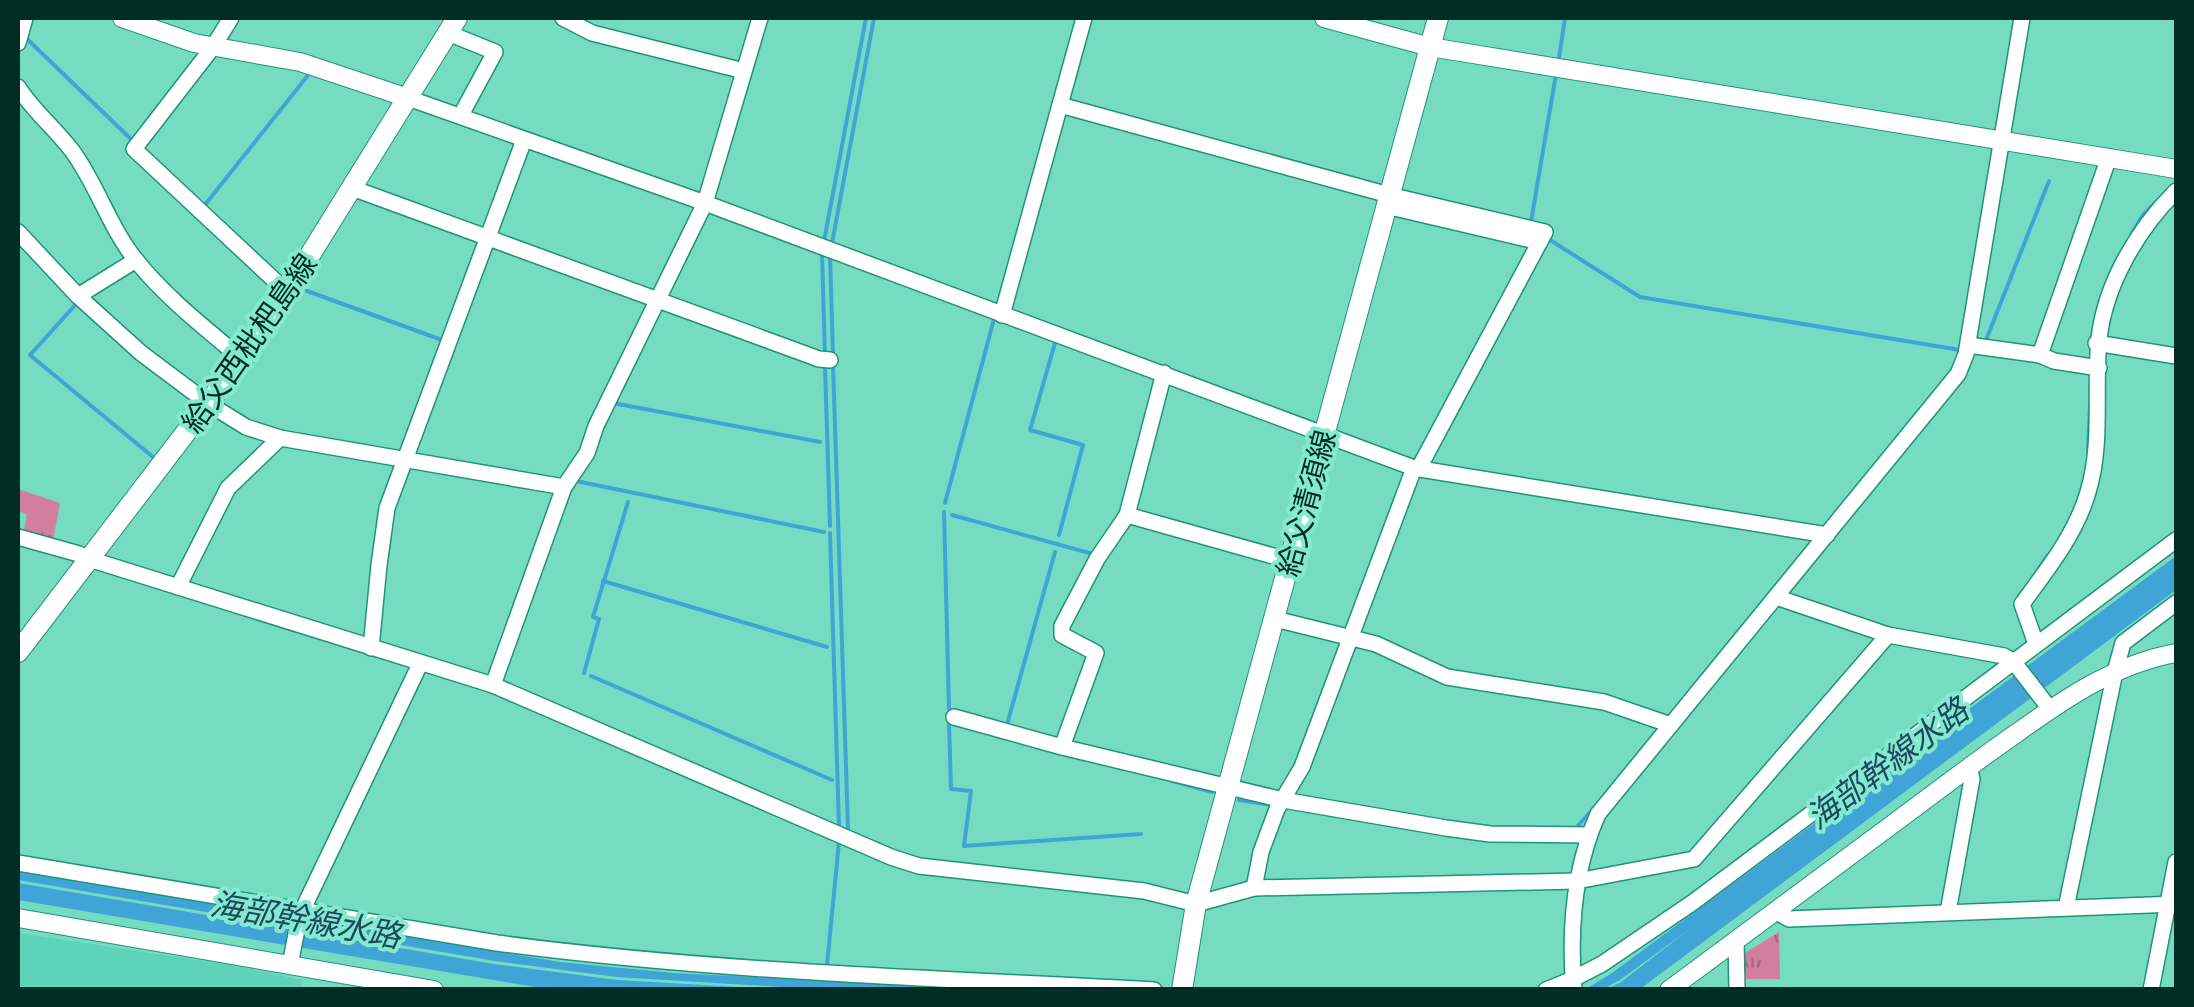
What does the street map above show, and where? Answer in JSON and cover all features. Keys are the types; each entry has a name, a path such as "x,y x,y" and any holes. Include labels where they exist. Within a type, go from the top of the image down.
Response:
{"main road":[{"name":"給父清須線","path":"1182,990 1196,904 1438,18"},
{"name":"給父西枇杷島線","path":"18,652 242,359 453,25"}],"street":[{"path":"18,42 24,18"},
{"path":"122,18 194,43 300,62 461,115 1417,468 1827,535"},
{"path":"231,18 134,149 287,292"},
{"path":"563,18 592,33 744,71"},
{"path":"493,685 564,487 587,453 596,426 705,203 760,18"},
{"path":"1002,314 1084,18"},
{"path":"1324,18 1430,47 2176,169"},
{"path":"1574,984 1577,880 1598,814 1958,374 1968,345 2022,18"},
{"path":"453,25 494,52 461,115"},
{"path":"18,87 72,150 136,260 182,309 242,359"},
{"path":"1060,105 1388,201 1546,232 1417,468 1302,767 1277,809 1254,888"},
{"path":"371,648 387,508 524,140"},
{"path":"2040,355 2109,157"},
{"path":"352,188 819,360 830,360"},
{"path":"2036,644 2022,604 2052,563 2088,494 2099,336 2118,273 2142,230 2176,192"},
{"path":"18,232 78,296 141,353 246,427 280,438 564,487"},
{"path":"78,296 136,260"},
{"path":"2098,344 2176,356"},
{"path":"1968,345 2099,368"},
{"path":"1062,747 1096,653 1062,635 1062,626 1097,560 1127,515 1164,374"},
{"path":"178,587 228,488 280,438"},
{"path":"1127,515 1290,561"},
{"path":"18,537 493,685 919,866 1144,891 1196,904 1254,888 1577,880 1694,858 1888,635"},
{"path":"1546,990 1574,984 1692,903 2176,540"},
{"path":"1776,597 1888,635 2004,656 2015,664 2044,702"},
{"path":"2066,908 2123,642 2176,603"},
{"path":"1275,619 1376,644 1447,677 1604,702 1671,725"},
{"path":"1669,990 1969,766 2044,702 2156,657 2176,654"},
{"path":"292,957 301,911 420,664"},
{"path":"954,717 1283,800 1490,834 1589,835"},
{"path":"1948,912 1972,779 1969,766"},
{"path":"18,862 497,943 666,962 1154,990"},
{"path":"2150,990 2172,904 2175,872"},
{"path":"1775,910 1789,918 2172,904"},
{"path":"18,918 292,957 432,989"},
{"path":"1736,940 1737,990"}],"shaded area":[{"path":"18,933 236,966 302,980 300,989 18,989"}],"green space":[{"path":"18,489 60,503 53,541 26,532 27,515 18,510"},
{"path":"1779,932 1780,979 1741,979 1740,956"}],"water":[{"path":"2176,556 2176,590 1640,989 1607,989 1621,982 1691,928 1620,980 1603,989 1584,990 1612,973"},
{"path":"18,871 560,962 674,973 986,989 814,989 617,977 495,961 18,880"},
{"path":"18,883 494,964 617,980 771,989 547,989 18,900"}],"waterway":[{"path":"824,241 866,18"},
{"path":"832,243 874,18"},
{"path":"1559,58 1565,18"},
{"path":"26,38 134,142"},
{"path":"204,206 309,74"},
{"path":"1531,222 1556,74"},
{"path":"1986,340 2049,181"},
{"path":"2131,235 2155,203"},
{"path":"1550,240 1640,297 1960,350"},
{"path":"822,252 825,356"},
{"path":"830,256 833,355"},
{"path":"2110,274 2119,256"},
{"path":"307,291 442,340"},
{"path":"77,303 30,355 153,457"},
{"path":"945,503 994,319"},
{"path":"1055,343 1030,430 1083,445 1059,535"},
{"path":"833,364 848,829"},
{"path":"825,366 830,526"},
{"path":"613,403 820,442"},
{"path":"2088,450 2090,404"},
{"path":"576,481 824,532"},
{"path":"584,673 599,619 593,617 628,502"},
{"path":"944,512 949,709"},
{"path":"952,515 1093,554"},
{"path":"830,533 839,827"},
{"path":"1008,721 1055,552"},
{"path":"2031,580 2048,555"},
{"path":"603,581 827,647"},
{"path":"591,676 832,780"},
{"path":"949,723 951,789 971,791 964,846 1141,834"},
{"path":"1173,781 1212,792"},
{"path":"1239,800 1272,805"},
{"path":"1576,828 1593,809"},
{"path":"827,965 839,842"}],"water label":[{"name":"海部幹線水路","path":"1887,763"},
{"name":"海部幹線水路","path":"306,919"}]}
